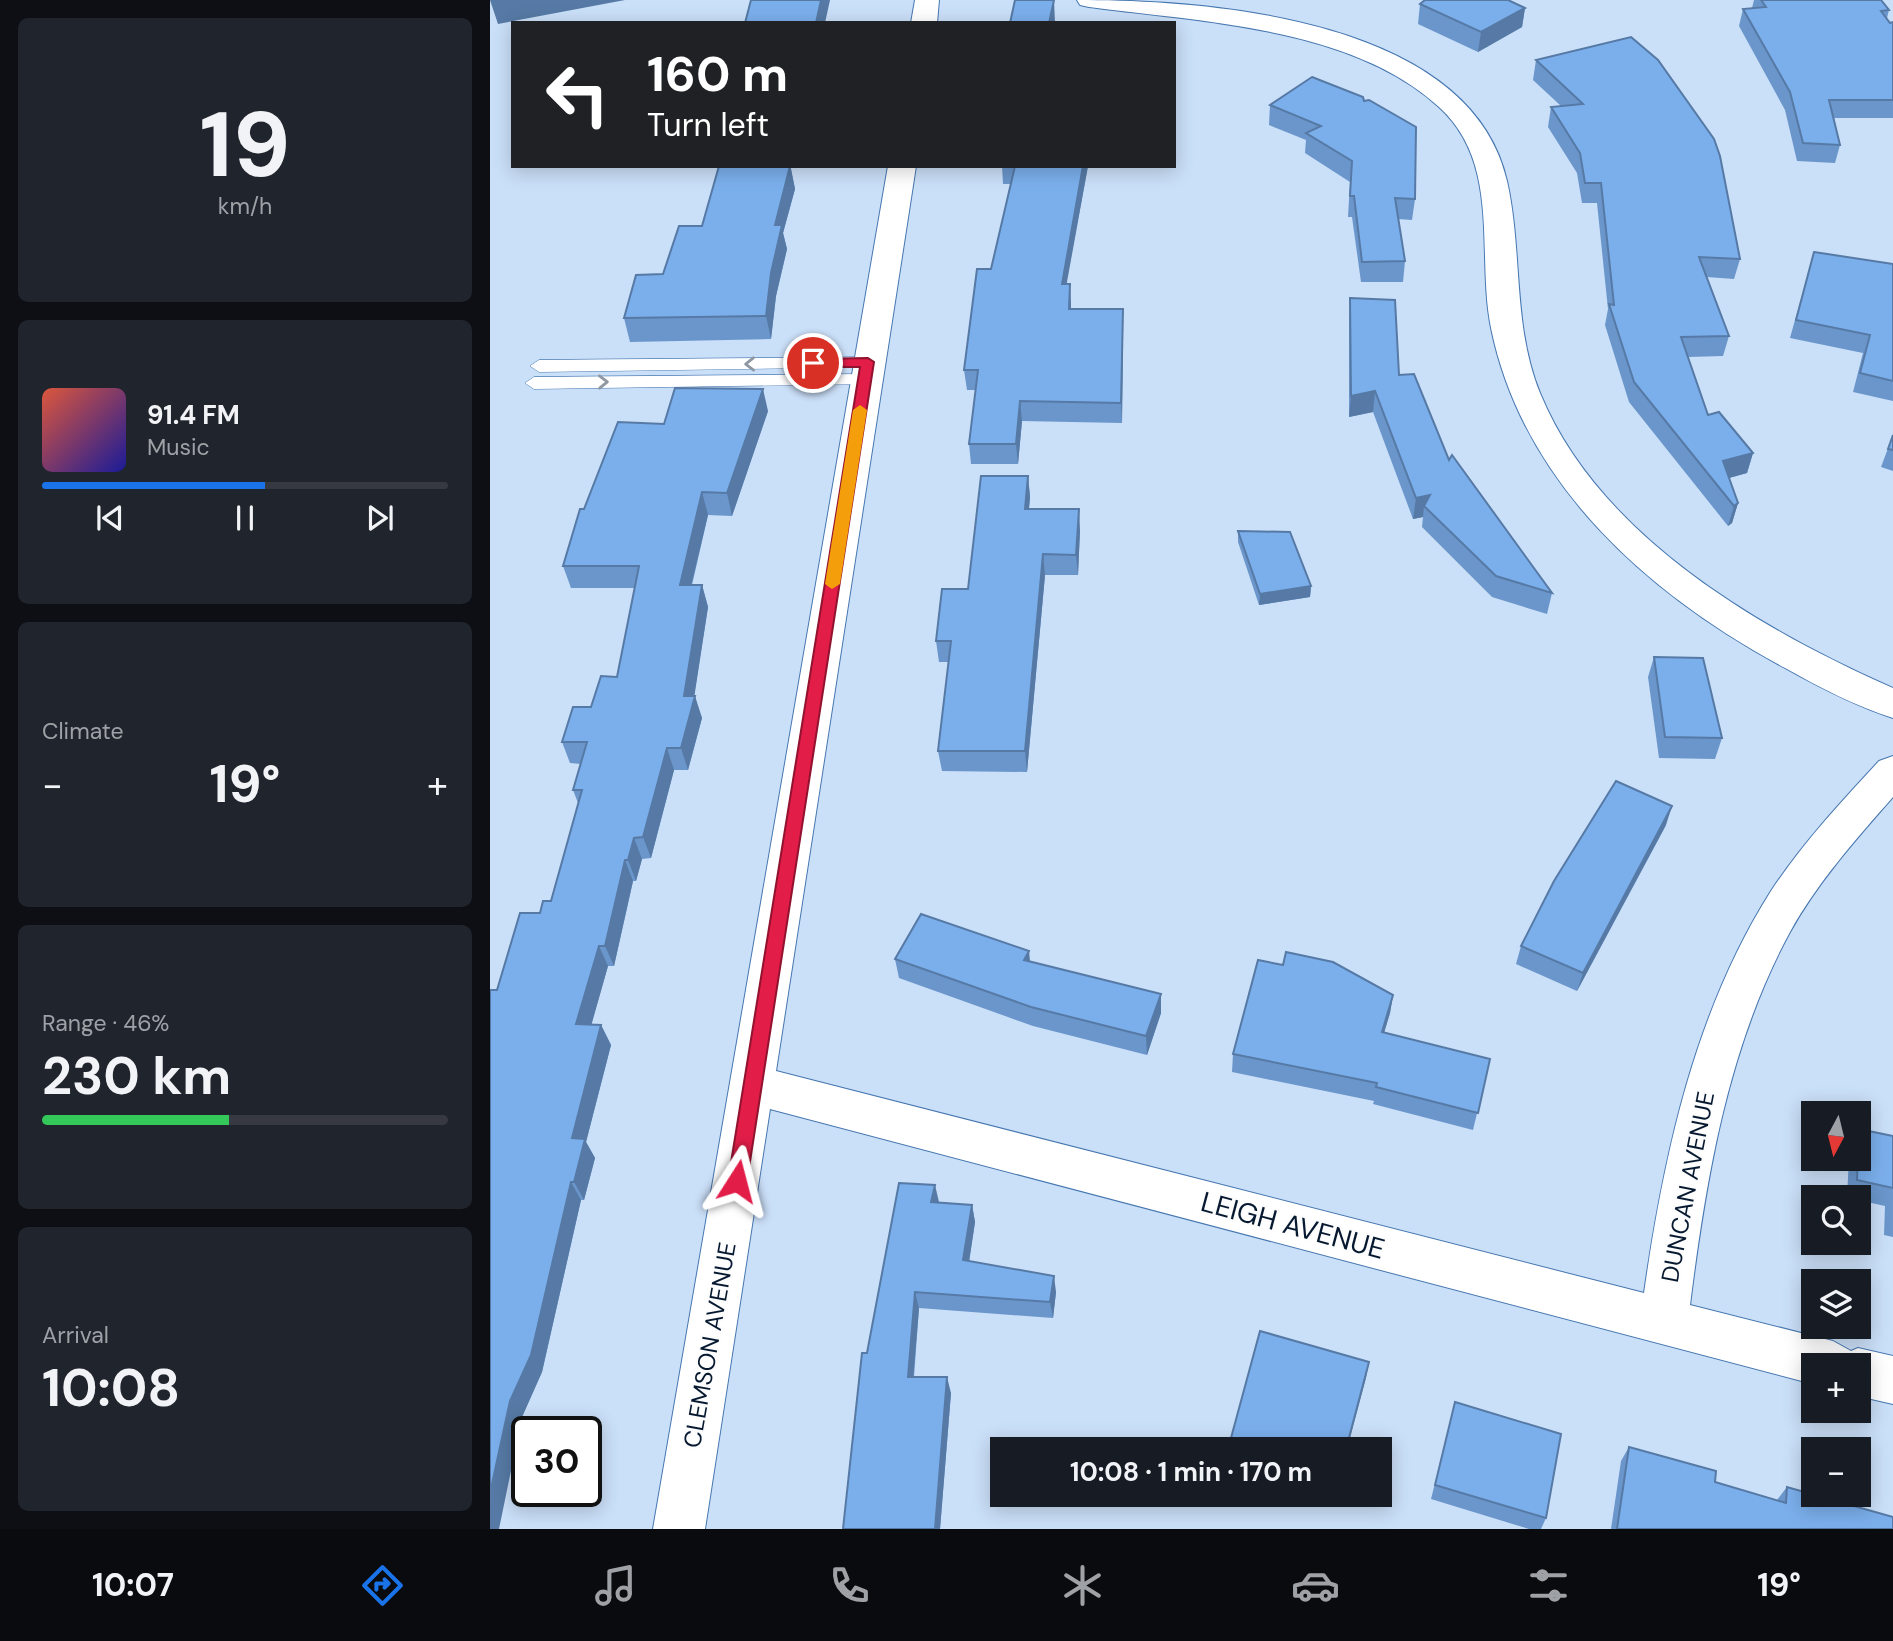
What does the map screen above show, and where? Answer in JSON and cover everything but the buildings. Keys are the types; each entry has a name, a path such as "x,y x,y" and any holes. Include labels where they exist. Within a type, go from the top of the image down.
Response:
{"street":[{"path":"923,21 927,0"},
{"path":"1089,0 1300,33 1388,61 1438,91 1473,129 1497,189 1506,326 1513,357 1534,416 1564,467 1631,542 1702,598 1780,650 1851,687 1893,704"},
{"name":"CLEMSON AVENUE","path":"679,1529 753,1085 866,371 902,168"},
{"name":"DUNCAN AVENUE","path":"1664,1322 1676,1227 1697,1117 1736,997 1776,919 1800,884 1893,771"},
{"name":"LEIGH AVENUE","path":"753,1085 1801,1357"},
{"path":"1871,1374 1893,1380"}],"lane":[{"path":"537,375 866,371"}],"slow traffic":[{"path":"832,584 860,410"}],"route":[{"path":"737,1181 868,362 813,363"}]}
